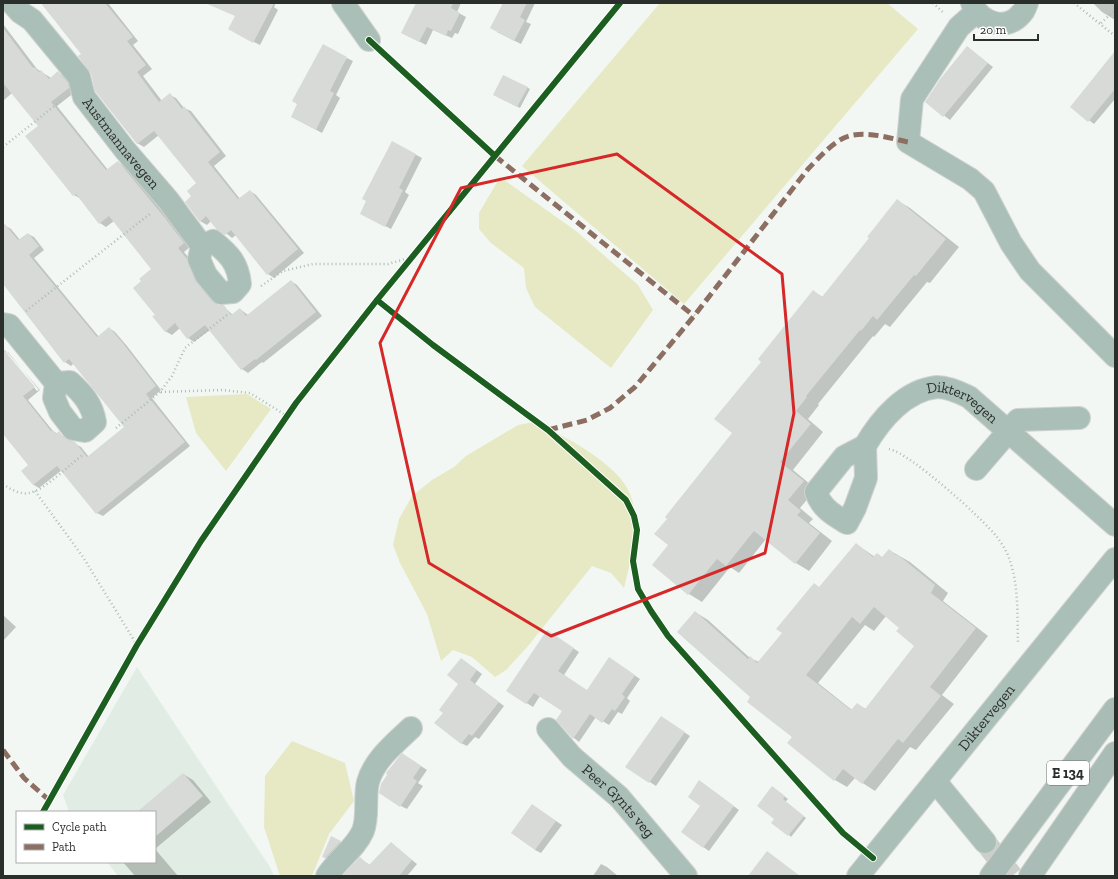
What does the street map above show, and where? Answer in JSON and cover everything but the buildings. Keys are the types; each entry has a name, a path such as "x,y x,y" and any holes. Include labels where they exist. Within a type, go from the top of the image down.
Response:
{"highway":[{"name":"E 134","path":"991,876 1115,709"},
{"name":"E 134","path":"1030,876 1115,752"}],"street":[{"name":"Austmannavegen","path":"12,3 20,12 32,20 79,77 84,97 125,150 168,200 202,246"},
{"path":"343,3 369,40"},
{"path":"1027,3 1021,15 1007,23 990,22 974,8 959,27 912,99 908,142 970,179 984,191 1011,243 1030,271 1115,356"},
{"path":"6,324 56,383"},
{"name":"Diktervegen","path":"865,446 873,432 886,417 908,397 937,387 954,390 969,397 1115,525"},
{"path":"976,468 1018,420 1079,418"},
{"name":"Diktervegen","path":"858,876 1115,559"},
{"path":"327,876 357,842 363,830 366,818 368,782 377,764 392,745 411,728"},
{"name":"Peer Gynts veg","path":"548,729 572,757 619,797 686,876"},
{"path":"935,781 985,842"}],"path":[{"path":"1074,3 1101,23 1115,36"},
{"path":"1101,23 1115,10"},
{"path":"3,147 81,86"},
{"path":"6,324 168,200"},
{"path":"402,269 417,251"},
{"path":"260,287 283,271 313,264 388,264 412,257"},
{"path":"112,431 160,392 172,376 185,348 228,314"},
{"path":"160,392 222,390 250,393 287,416"},
{"path":"283,422 292,409"},
{"path":"865,446 891,449 909,459 959,500 996,537 1010,560 1016,582 1019,647 1026,668"},
{"path":"3,484 12,490 28,493 35,490 88,450"},
{"path":"35,490 83,557 137,645"},
{"path":"134,652 141,639"}],"highlighted area":[{"path":"617,154 782,274 794,413 765,553 551,636 429,563 380,343 461,188"}],"shaded area":[{"path":"137,667 270,867 274,876 118,876 108,863 156,863 156,811 69,811 63,795"}],"green space":[{"path":"660,3 887,3 918,29 684,304 522,166"},
{"path":"500,177 576,231 638,285 653,310 611,368 535,307 526,288 524,268 491,243 479,229 479,213"},
{"path":"247,394 271,409 226,471 196,433 186,397"},
{"path":"534,422 589,452 602,461 624,483 630,494 633,505 635,517 634,541 624,588 611,573 592,566 528,646 506,670 495,677 472,657 453,650 441,661 427,614 400,563 393,545 399,519 412,496 432,480 454,467 466,456 518,425"},
{"path":"292,741 345,763 354,801 329,834 312,876 280,876 264,827 265,776"}],"tunnel":[{"path":"985,842 1012,876"}],"marked path":[{"path":"548,430 587,420 610,408 635,387 694,316 808,169 821,155 838,141 849,136 864,134 908,142"},
{"path":"495,156 694,316"},
{"path":"3,750 24,778 50,801"}],"cycle path":[{"path":"44,811 137,645 201,541 296,403 377,300 620,3"},
{"path":"369,40 495,156"},
{"path":"377,300 433,345 548,430 626,500 634,516 637,530 633,561 638,589 668,636 843,833 873,858"}]}
